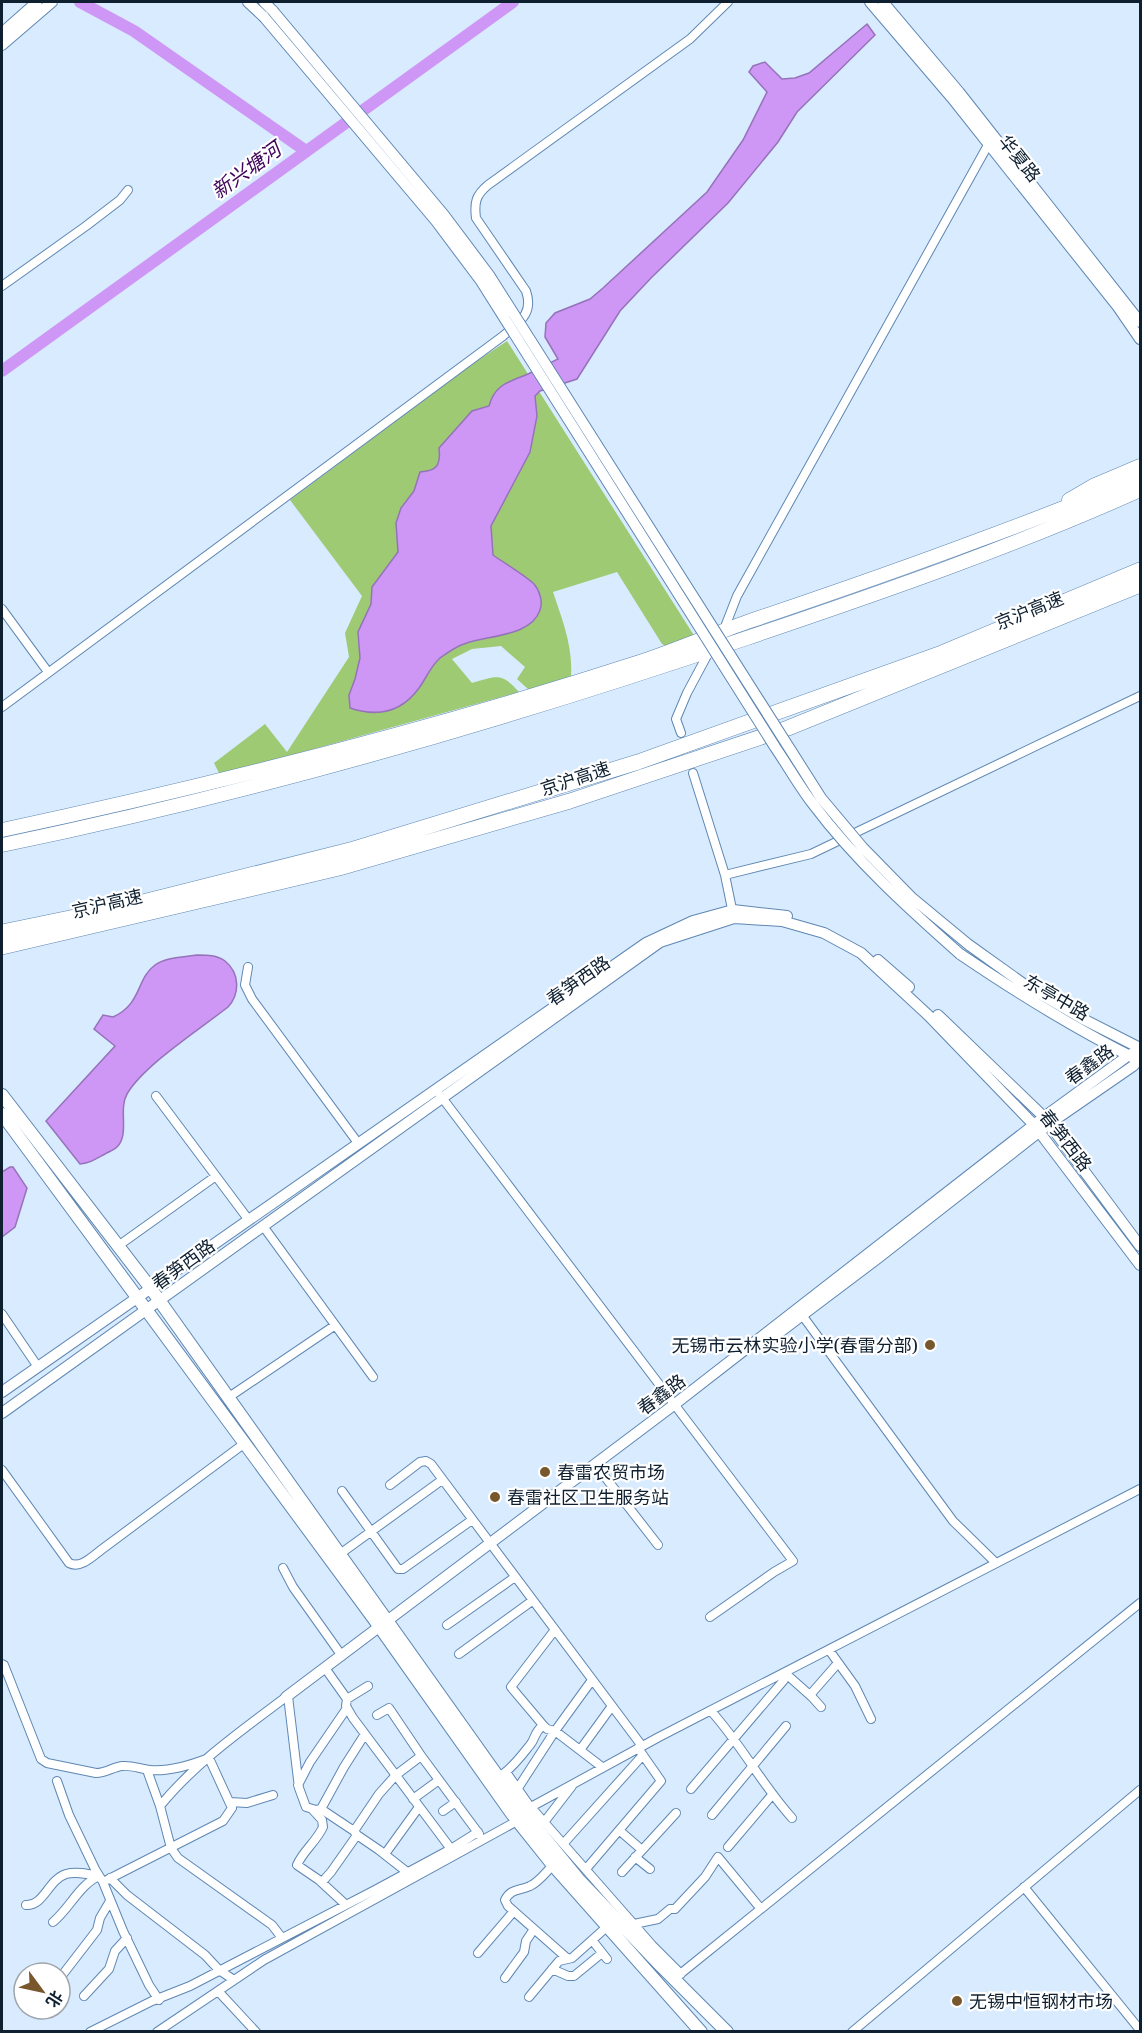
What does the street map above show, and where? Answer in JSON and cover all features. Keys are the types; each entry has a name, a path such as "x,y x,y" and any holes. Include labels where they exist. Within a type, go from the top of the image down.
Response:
{"highway":[{"path":"1037,519 1093,486 1140,466"},
{"path":"2,830 251,773 402,733 642,661 1037,519 1140,477"},
{"path":"2,845 291,777 633,678 829,610 1067,523 1140,490"},
{"name":"京沪高速","path":"2,932 123,907 354,849 638,762 942,653 1140,570"},
{"name":"京沪高速","path":"2,947 339,868 570,801 788,728 1140,585"}],"main road":[{"path":"2,33 37,2"},
{"path":"248,2 268,14"},
{"path":"264,2 268,14"},
{"name":"华夏路","path":"870,2 992,142 1126,302 1140,322"},
{"name":"华夏路","path":"883,2 959,92 992,142 1140,339"},
{"path":"2,45 50,3"},
{"name":"东亭中路","path":"268,14 444,214 489,275 821,798 863,848 911,897 969,945 1025,985 1138,1055"},
{"name":"东亭中路","path":"268,14 436,221 481,281 775,747 813,804 855,855 960,954 1019,995 1138,1055"},
{"name":"春笋西路","path":"2,1413 148,1310 646,943 693,921 733,914 779,914 813,922 855,944 896,975 1041,1124 1140,1246"},
{"name":"春鑫路","path":"677,1407 1041,1124 1138,1055"},
{"name":"春笋西路","path":"2,1392 358,1143 439,1094"},
{"path":"2,1095 151,1288 229,1397 340,1554 517,1821 553,1865 678,1976 727,2031"},
{"path":"2,1114 245,1443 502,1774 521,1809 580,1881 617,1920 700,2031"},
{"name":"春笋西路","path":"1041,1124 1140,1265"},
{"name":"春鑫路","path":"287,1696 385,1623 402,1615 597,1466 802,1315 1041,1124"}],"street":[{"path":"2,707 521,321 530,302 526,291 476,218 474,206 477,194 690,39 728,2"},
{"path":"681,733 676,719 687,693 724,630 737,596 992,142"},
{"path":"2,286 86,226 120,200 128,190"},
{"path":"2,609 48,672"},
{"path":"725,875 811,855 1140,696"},
{"path":"693,773 725,875 733,914"},
{"path":"248,967 245,985 252,999 358,1143"},
{"path":"439,1094 794,1561 774,1572 710,1617"},
{"path":"156,1096 248,1219"},
{"path":"118,1245 216,1176"},
{"path":"263,1226 373,1377"},
{"path":"2,1314 38,1367"},
{"path":"802,1315 953,1521 996,1563"},
{"path":"229,1397 334,1326"},
{"path":"2,1470 69,1563 74,1565 81,1564 101,1550 245,1443"},
{"path":"390,1485 420,1462 426,1461 612,1706 661,1781 586,1869"},
{"path":"597,1466 658,1545"},
{"path":"340,1554 442,1480"},
{"path":"564,1843 641,1750 653,1740 1140,1489"},
{"path":"342,1491 398,1569 402,1569 472,1520"},
{"path":"283,1568 293,1587 342,1656"},
{"path":"447,1625 514,1577"},
{"path":"459,1654 532,1601"},
{"path":"634,1924 678,1976 1140,1603"},
{"path":"554,1631 511,1687 547,1729 555,1731 602,1767"},
{"path":"829,1650 855,1686 871,1719"},
{"path":"810,1695 838,1663"},
{"path":"2,1664 41,1759 45,1762 96,1773 107,1772 121,1766 168,1770 209,1758"},
{"path":"325,1668 365,1734 451,1849"},
{"path":"785,1673 821,1707"},
{"path":"691,1789 784,1680 785,1673"},
{"path":"518,1788 592,1680"},
{"path":"298,1785 309,1762 347,1703 368,1686"},
{"path":"160,1806 209,1758 287,1696"},
{"path":"287,1696 298,1785 306,1807 321,1809 407,1872"},
{"path":"580,1750 612,1706"},
{"path":"377,1715 388,1708 480,1835"},
{"path":"711,1711 772,1795 792,1818"},
{"path":"543,1725 535,1732 531,1745 502,1774 518,1788 531,1807 586,1869 617,1920 634,1924 658,1918 670,1909 675,1909 705,1877 718,1857 761,1909"},
{"path":"712,1815 786,1726"},
{"path":"321,1809 365,1734"},
{"path":"531,1807 602,1767 641,1750"},
{"path":"321,1882 331,1872 379,1794 396,1775 421,1756"},
{"path":"53,1922 63,1914 88,1882 104,1879 223,1821 232,1808 209,1758"},
{"path":"147,1770 160,1806 171,1848 178,1858 272,1925 282,1938"},
{"path":"57,1780 69,1815 104,1879 110,1901 149,1985 159,2000"},
{"path":"413,1799 439,1780"},
{"path":"544,1821 576,1782"},
{"path":"852,2031 1140,1790"},
{"path":"728,1847 772,1795"},
{"path":"230,1802 247,1803 273,1796"},
{"path":"442,1811 456,1802"},
{"path":"385,1854 420,1807"},
{"path":"312,1809 322,1820 323,1827 297,1865 321,1882 345,1904"},
{"path":"622,1872 676,1813"},
{"path":"90,2031 152,2001 190,1986 451,1849 517,1821"},
{"path":"620,1831 642,1850"},
{"path":"157,2031 264,1960 480,1835"},
{"path":"635,1857 650,1869"},
{"path":"553,1865 534,1884 516,1889 507,1896 506,1902 513,1911 568,1959"},
{"path":"26,1905 38,1902 54,1881 66,1874 81,1873 104,1879 206,1955 219,1970 234,1980"},
{"path":"1024,1887 1140,2030"},
{"path":"71,1961 97,1930 100,1918 110,1901"},
{"path":"478,1953 513,1911"},
{"path":"529,1997 559,1961 572,1958 617,1920"},
{"path":"505,1978 524,1952 526,1941 534,1929"},
{"path":"84,1996 109,1969 115,1951 127,1938"},
{"path":"552,1969 568,1976 574,1976 604,1956 592,1940"},
{"path":"218,1991 256,2031"}],"green space":[{"path":"507,341 695,637 668,647 662,644 617,572 553,592 569,643 571,676 529,690 517,679 525,667 501,646 472,649 452,659 472,683 498,677 508,681 519,692 220,775 214,763 265,724 287,752 349,657 345,633 362,596 290,500 471,365"}],"shaded area":[{"path":"867,24 875,35 797,112 778,142 728,203 620,311 577,379 540,391 535,396 537,416 530,452 491,526 493,555 534,584 538,590 541,604 535,619 518,630 473,641 451,650 437,661 412,696 396,708 370,712 350,708 349,695 360,658 358,632 371,604 372,587 398,552 396,523 401,508 414,491 420,472 437,466 439,448 472,411 489,406 499,388 558,359 545,337 546,323 555,313 590,299 707,192 743,140 767,92 749,72 753,66 765,62 782,79 795,78 809,73"},
{"path":"197,955 219,958 230,966 237,984 232,1002 146,1071 127,1094 123,1107 124,1129 121,1142 113,1150 87,1163 80,1164 46,1121 115,1046 94,1029 103,1015 113,1017 129,1005 144,977 159,962"},
{"path":"13,1167 27,1188 15,1227 2,1237 2,1172"}],"waterway":[{"path":"80,2 134,31 306,151"},
{"name":"新兴塘河","path":"2,371 513,2"}],"place":[{"name":"无锡市云林实验小学(春雷分部)","path":"930,1345"},
{"name":"春雷农贸市场","path":"545,1472"},
{"name":"春雷社区卫生服务站","path":"495,1497"},
{"name":"无锡中恒钢材市场","path":"957,2001"}]}
